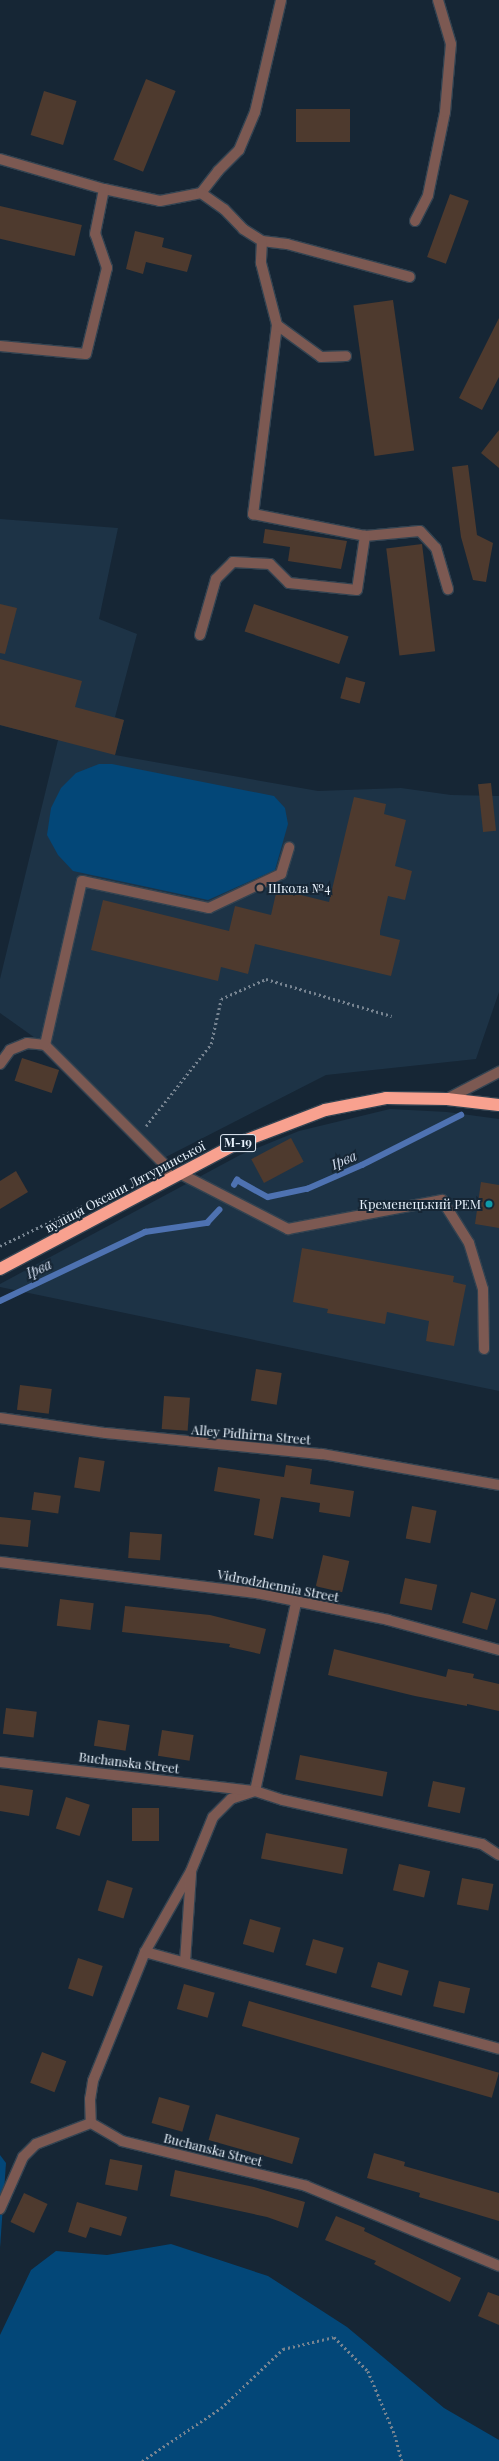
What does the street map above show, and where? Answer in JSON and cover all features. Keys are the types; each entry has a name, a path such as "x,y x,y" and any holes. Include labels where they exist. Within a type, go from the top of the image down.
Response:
{"highway":[{"name":"вулиця Оксани Лятуринської","path":"0,1269 236,1144 325,1110 386,1098 447,1099 499,1106"}],"street":[{"path":"0,159 104,189 160,201 201,193 218,171 239,150 255,112 281,0"},
{"path":"415,221 428,195 445,112 451,44 438,0"},
{"path":"0,346 86,354 107,268 95,234 104,189"},
{"path":"201,193 224,209 243,229 262,241 287,244 410,277"},
{"path":"262,241 261,263 277,325 253,514 365,536 420,531 436,548 448,589"},
{"path":"277,325 321,357 346,356"},
{"path":"200,635 216,578 233,562 270,564 289,583 357,590 365,536"},
{"path":"45,1045 82,881 209,908 281,874 289,847"},
{"path":"0,1064 10,1050 27,1043 45,1045 137,1138 166,1165 174,1176 288,1229 442,1200 469,1243 483,1289 484,1349"},
{"path":"447,1099 499,1072"},
{"name":"Alley Pidhirna Street","path":"0,1418 114,1434 322,1454 499,1485"},
{"name":"Vidrodzhennia Street","path":"0,1562 168,1580 257,1593 296,1603 388,1620 499,1650"},
{"path":"0,2209 23,2156 36,2144 91,2123 90,2099 93,2081 145,1952 191,1871 213,1817 231,1799 255,1791 296,1603"},
{"name":"Buchanska Street","path":"0,1762 255,1791 283,1800 482,1844 499,1855"},
{"path":"185,1962 191,1871"},
{"path":"145,1952 499,2049"},
{"name":"Buchanska Street","path":"91,2123 122,2141 306,2186 499,2266"}],"path":[{"path":"137,1138 210,1044 221,999 266,979 392,1016"},
{"path":"0,1246 96,1199"},
{"path":"142,2461 221,2408 284,2349 334,2336 368,2371 395,2435 402,2461"}],"shaded area":[{"name":"Школа №4","path":"0,519 118,528 99,619 137,634 115,717 124,720 115,755 318,791 401,788 451,795 499,796 499,992 476,1059 326,1075 160,1160 45,1045 0,1013 0,979 58,740 0,725"},
{"path":"99,764 112,764 274,796 285,808 288,824 275,870 208,900 73,871 58,855 47,835 51,808 61,788 76,773"},
{"name":"Кременецький РЕМ","path":"390,1109 447,1112 499,1119 499,1391 0,1287 0,1284 240,1155 299,1131"},
{"path":"0,2155 6,2163 0,2248"},
{"path":"171,2244 268,2276 347,2327 444,2408 499,2440 499,2461 0,2461 0,2335 31,2270 56,2251 107,2255"}],"building":[{"path":"146,79 176,91 143,172 113,160"},
{"path":"44,91 77,101 63,145 31,135"},
{"path":"296,109 350,109 350,142 296,142"},
{"path":"450,194 469,201 446,264 427,257"},
{"path":"0,206 82,225 75,256 0,239"},
{"path":"135,231 164,238 162,247 192,255 187,272 146,262 143,274 126,269"},
{"path":"393,300 414,451 375,456 353,306"},
{"path":"499,318 499,377 482,410 459,398"},
{"path":"499,430 499,468 481,453"},
{"path":"468,465 477,535 493,543 486,582 473,580 461,537 452,467"},
{"path":"265,529 347,541 341,569 288,561 290,547 263,543"},
{"path":"422,544 435,651 399,656 386,548"},
{"path":"0,604 17,608 5,654 0,653"},
{"path":"254,604 349,637 339,664 245,631"},
{"path":"0,659 82,681 75,707 124,720 115,755 0,725"},
{"path":"346,677 365,682 360,703 340,698"},
{"path":"491,783 496,831 483,832 478,784"},
{"path":"354,797 386,804 384,814 406,820 395,866 412,871 405,900 388,896 380,931 380,935 400,940 391,976 255,944 248,974 221,967 218,981 91,950 103,900 229,931 235,906 271,915 277,889 329,902"},
{"path":"22,1058 59,1070 52,1093 15,1081"},
{"path":"291,1138 304,1162 264,1183 251,1159"},
{"path":"16,1171 28,1192 0,1209 0,1181"},
{"name":"Кременецький РЕМ","path":"481,1182 499,1185 499,1228 475,1224"},
{"path":"302,1248 454,1276 453,1282 466,1285 454,1346 426,1341 429,1321 387,1312 385,1324 327,1313 328,1309 293,1302"},
{"path":"256,1369 282,1373 277,1405 251,1401"},
{"path":"20,1385 52,1389 49,1414 17,1410"},
{"path":"164,1396 190,1398 188,1431 162,1429"},
{"path":"79,1457 105,1461 100,1492 74,1488"},
{"path":"286,1465 312,1469 310,1484 354,1491 350,1517 319,1512 320,1503 281,1497 273,1539 254,1535 260,1499 214,1491 218,1467 284,1477"},
{"path":"34,1492 61,1496 58,1514 31,1510"},
{"path":"412,1506 437,1511 430,1543 406,1538"},
{"path":"0,1517 31,1520 28,1547 0,1544"},
{"path":"130,1532 162,1534 160,1560 128,1558"},
{"path":"323,1555 349,1561 342,1592 316,1586"},
{"path":"405,1578 437,1585 432,1610 400,1603"},
{"path":"471,1592 496,1599 487,1630 462,1623"},
{"path":"60,1599 94,1603 90,1630 57,1626"},
{"path":"125,1606 210,1615 266,1629 260,1654 229,1647 230,1644 122,1632"},
{"path":"334,1649 446,1677 448,1669 474,1674 473,1678 499,1684 499,1711 467,1704 467,1706 415,1696 328,1675"},
{"path":"6,1708 37,1712 34,1738 3,1734"},
{"path":"98,1720 130,1725 126,1751 94,1746"},
{"path":"162,1730 194,1735 190,1761 158,1756"},
{"path":"300,1755 387,1772 383,1797 295,1780"},
{"path":"433,1781 465,1788 460,1813 428,1806"},
{"path":"0,1785 33,1790 29,1816 0,1811"},
{"path":"66,1797 90,1805 80,1836 56,1828"},
{"path":"132,1808 159,1808 159,1841 132,1841"},
{"path":"266,1833 347,1849 343,1874 261,1859"},
{"path":"399,1864 430,1871 424,1898 393,1890"},
{"path":"462,1878 493,1884 488,1911 457,1905"},
{"path":"107,1880 133,1888 123,1918 98,1911"},
{"path":"250,1919 281,1928 274,1953 243,1944"},
{"path":"313,1939 344,1948 336,1974 306,1965"},
{"path":"78,1958 103,1966 93,1996 68,1988"},
{"path":"378,1962 409,1971 402,1996 371,1987"},
{"path":"439,1981 470,1988 464,2014 433,2006"},
{"path":"184,1984 215,1993 208,2018 177,2009"},
{"path":"249,2001 499,2073 492,2098 242,2026"},
{"path":"42,2052 66,2061 54,2092 30,2083"},
{"path":"159,2097 190,2106 182,2132 152,2123"},
{"path":"216,2114 300,2138 292,2164 209,2140"},
{"path":"374,2153 405,2162 404,2166 499,2193 499,2221 419,2197 420,2193 367,2178"},
{"path":"110,2159 142,2165 137,2191 105,2185"},
{"path":"175,2170 254,2187 305,2202 298,2228 267,2217 170,2196"},
{"path":"24,2193 48,2204 34,2233 10,2222"},
{"path":"77,2202 127,2217 121,2236 90,2227 86,2238 68,2232"},
{"path":"336,2216 365,2228 364,2231 461,2278 450,2302 374,2264 376,2261 325,2240"},
{"path":"488,2292 499,2296 499,2325 478,2316"}],"waterway":[{"name":"Ірва","path":"234,1185 237,1180 268,1197 307,1189 362,1165 461,1115"},
{"name":"Ірва","path":"0,1301 145,1232 207,1223 219,1210"}],"place":[{"name":"Школа №4","path":"260,888"},
{"name":"Кременецький РЕМ","path":"489,1204"}]}
